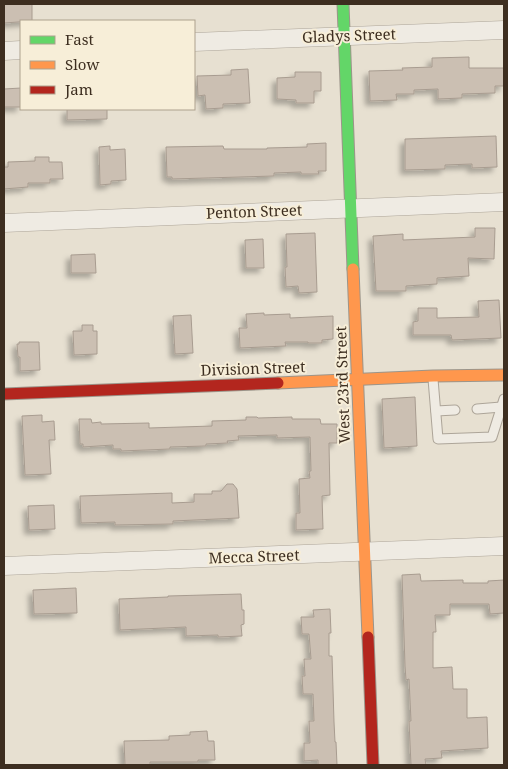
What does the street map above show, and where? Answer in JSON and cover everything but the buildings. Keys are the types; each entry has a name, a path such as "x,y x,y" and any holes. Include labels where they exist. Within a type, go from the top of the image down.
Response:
{"street":[{"name":"West 23rd Street","path":"343,4 373,765"},
{"name":"Gladys Street","path":"195,42 504,30"},
{"path":"4,51 20,50"},
{"name":"Penton Street","path":"4,223 504,202"},
{"name":"Division Street","path":"4,394 433,376 504,375"},
{"name":"Mecca Street","path":"4,566 504,546"}],"lane":[{"path":"433,376 438,439 492,437 503,403"},
{"path":"476,409 503,403"},
{"path":"436,411 455,410"}],"traffic: fast":[{"path":"343,4 353,269"}],"traffic: slow":[{"path":"353,269 368,637"},
{"path":"278,383 433,376 504,375"}],"traffic: jam":[{"path":"4,394 278,383"},
{"path":"368,637 373,765"}]}
